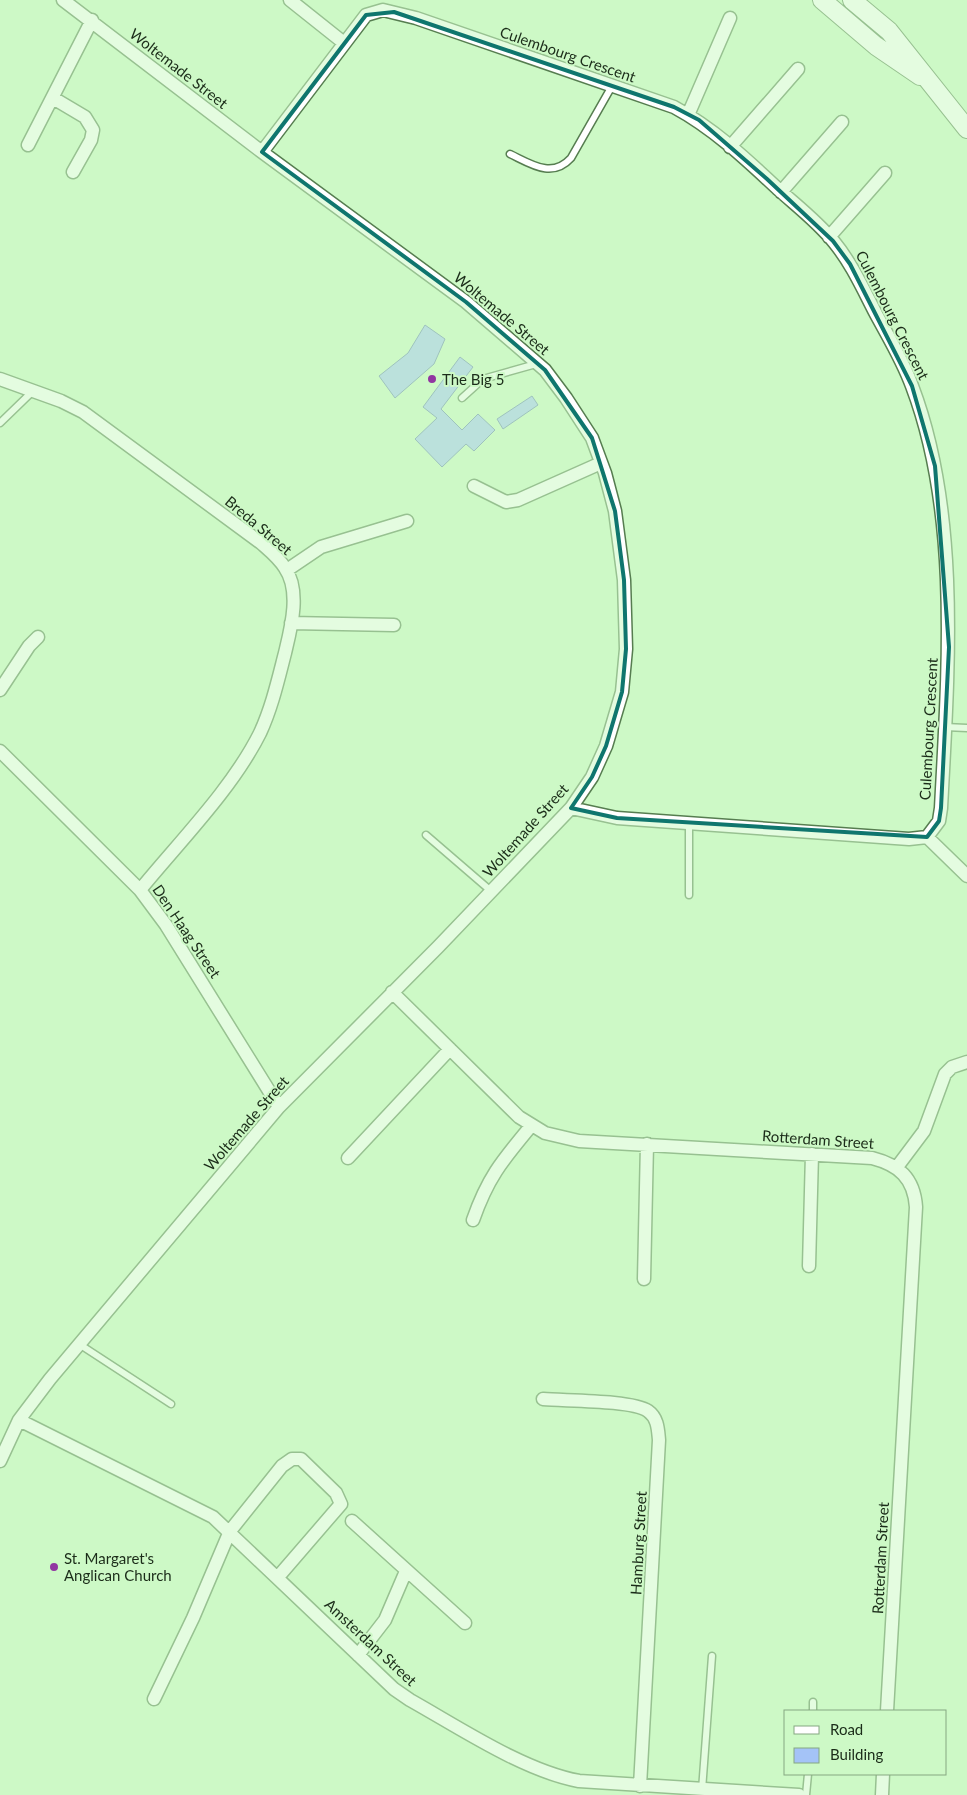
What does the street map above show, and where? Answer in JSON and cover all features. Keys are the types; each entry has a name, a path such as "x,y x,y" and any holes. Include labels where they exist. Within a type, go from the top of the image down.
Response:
{"main road":[{"path":"822,0 876,46 928,82"},
{"path":"852,0 889,31 911,56 928,82 967,129"}],"street":[{"name":"Woltemade Street","path":"0,1461 19,1420 79,1344 279,1107 492,892 571,808 592,778 606,746 622,692 626,649 624,580 615,511 601,463 592,438 566,398 537,363 466,302 262,152 92,20 63,0"},
{"path":"290,0 344,42"},
{"name":"Culembourg Crescent","path":"262,152 366,15 383,10 394,12 674,107 699,120 829,237 850,264 902,362 922,414 935,466 948,601 949,648 939,821 928,837"},
{"path":"688,115 730,18"},
{"path":"28,145 92,20"},
{"path":"730,147 798,69"},
{"path":"53,98 85,117 93,130 91,140 73,172"},
{"path":"781,192 842,122"},
{"path":"829,237 886,173"},
{"name":"Breda Street","path":"0,379 83,412 278,558 287,570 292,587 291,622 272,704 259,734 224,787 140,890"},
{"path":"474,486 506,502 518,500 601,463"},
{"path":"287,570 322,547 407,522"},
{"path":"291,622 394,625"},
{"path":"0,690 29,646 38,637"},
{"name":"Den Haag Street","path":"0,751 140,890 166,925 279,1107"},
{"path":"571,808 617,818 909,838 928,837 967,876"},
{"name":"Rotterdam Street","path":"392,992 531,1126 559,1138 872,1158 897,1168 911,1183 915,1193 916,1207 887,1710"},
{"path":"348,1158 450,1049"},
{"path":"897,1168 924,1131 945,1074 952,1067 967,1062"},
{"path":"473,1220 484,1189 496,1168 531,1126"},
{"path":"644,1279 647,1144"},
{"path":"809,1266 812,1154"},
{"name":"Hamburg Street","path":"543,1399 642,1408 654,1416 657,1425 659,1440 654,1561 640,1786"},
{"name":"Amsterdam Street","path":"19,1420 204,1512 230,1531 394,1689 410,1700 536,1769 559,1777 579,1781 799,1795"},
{"path":"154,1699 193,1618 230,1531 282,1466 292,1459 305,1461 336,1493 341,1504 278,1577"},
{"path":"352,1521 466,1623"},
{"path":"358,1655 385,1620 406,1571"},
{"path":"882,1795 883,1775"}],"lane":[{"path":"510,154 543,169 550,170 564,166 571,158 612,86"},
{"path":"462,398 483,379 537,363"},
{"path":"0,423 33,391"},
{"path":"945,728 967,728"},
{"path":"688,823 689,895"},
{"path":"426,835 492,892"},
{"path":"79,1344 171,1404"},
{"path":"702,1790 712,1656"},
{"path":"813,1702 813,1710"},
{"path":"806,1795 808,1775"}],"highlighted area":[{"path":"394,12 674,107 699,120 767,179 833,241 850,264 912,386 935,466 949,647 941,808 939,821 927,837 617,818 571,808 592,777 606,746 622,692 626,649 624,580 615,511 592,438 545,370 466,302 262,152 366,15"}],"building":[{"path":"425,325 445,339 434,364 395,398 379,376 408,353"},
{"path":"460,357 473,367 441,409 462,430 478,414 495,430 474,451 466,444 442,467 415,439 437,418 423,407"},
{"path":"532,396 538,405 503,429 497,419"}],"place":[{"name":"The Big 5","path":"432,379"},
{"name":"St. Margaret's Anglican Church","path":"54,1567"}]}
